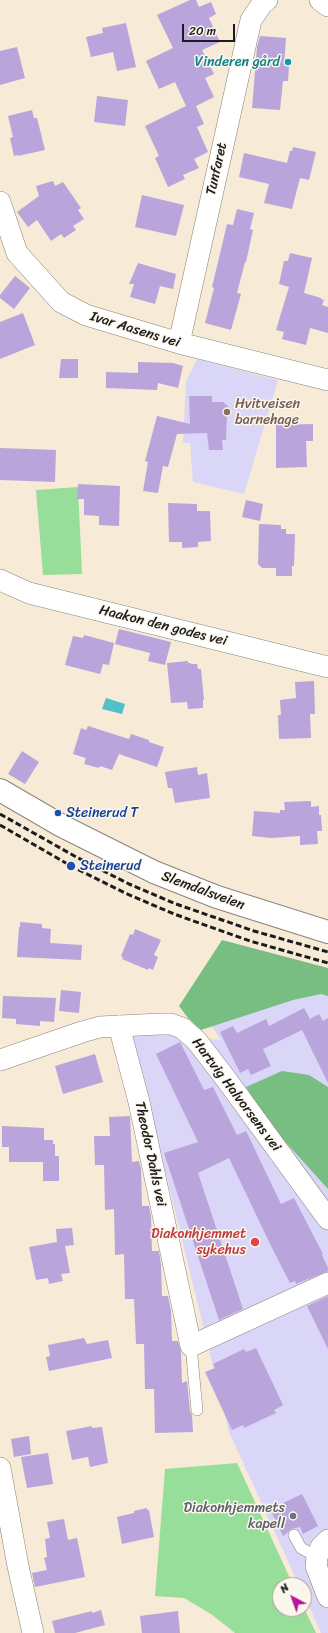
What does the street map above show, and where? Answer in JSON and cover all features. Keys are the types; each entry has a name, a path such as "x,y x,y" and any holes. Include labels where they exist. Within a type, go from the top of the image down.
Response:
{"main road":[{"name":"Slemdalsveien","path":"0,790 62,826 160,875 217,897 328,932"}],"street":[{"name":"Tunfaret","path":"179,343 251,20 262,4 267,0"},
{"path":"321,0 328,6"},
{"name":"Ivar Aasens vei","path":"0,202 17,253 61,302 86,315 179,343 328,380"},
{"name":"Haakon den godes vei","path":"0,580 29,593 328,668"},
{"name":"Hartvig Halvorsens vei","path":"0,1060 100,1027 171,1024 182,1028 193,1037 226,1079 328,1218"},
{"name":"Theodor Dahls vei","path":"119,1026 139,1102 191,1346"},
{"path":"191,1346 328,1284"},
{"path":"0,1468 18,1566 33,1633"},
{"path":"322,1548 316,1566 328,1597"}],"lane":[{"path":"191,1346 197,1410"},
{"path":"294,1535 301,1548 309,1553 322,1548"}],"shaded area":[{"name":"Hvitveisen barnehage","path":"197,359 278,380 244,494 193,482 190,443 183,443 186,381"},
{"name":"Diakonhjemmet sykehus","path":"328,987 328,1633 321,1633 312,1613 312,1577 295,1577 229,1432 131,1031 221,1040 198,1006"}],"green space":[{"path":"78,487 82,574 43,575 36,490"},
{"path":"222,940 328,968 328,996 321,994 293,1000 201,1030 188,1018 179,1006"},
{"path":"282,1071 309,1075 328,1087 328,1189 272,1127 246,1087"},
{"path":"237,1463 289,1577 272,1577 272,1617 308,1617 316,1633 235,1633 211,1614 184,1598 155,1596 165,1469"}],"water":[{"path":"106,698 125,704 122,714 102,709"}],"building":[{"path":"190,0 196,0 199,7 211,2 216,14 209,18 220,42 202,50 214,74 205,78 214,97 196,106 204,124 197,127 208,152 194,159 199,168 183,175 185,179 168,187 155,158 159,156 145,126 186,106 175,82 159,89 146,61 173,48 157,15"},
{"path":"126,23 136,67 117,71 113,52 91,57 86,37 103,33 102,28"},
{"path":"260,36 286,38 284,66 289,66 288,81 283,81 280,110 252,108 257,47"},
{"path":"17,47 25,78 0,85 0,51"},
{"path":"97,96 128,100 125,126 94,122"},
{"path":"32,110 34,118 37,118 45,150 14,156 10,138 13,137 8,116"},
{"path":"293,147 316,152 309,180 300,178 292,209 264,203 269,184 239,177 244,153 287,163 290,151 292,151"},
{"path":"53,181 55,186 63,182 81,208 78,210 84,219 73,226 76,230 64,238 61,234 51,241 37,220 28,227 17,212 39,196 36,186"},
{"path":"142,195 184,205 176,236 135,227"},
{"path":"237,209 254,213 250,229 253,230 237,293 241,294 231,330 205,323 227,224 233,225"},
{"path":"290,253 312,258 304,293 321,298 324,300 322,305 328,307 328,333 310,328 306,345 282,339 284,332 276,330 289,287 279,284 284,261 288,261"},
{"path":"138,263 176,274 173,289 160,286 155,304 130,297 134,284 129,284"},
{"path":"15,276 30,288 14,309 0,298 0,295"},
{"path":"23,313 35,345 0,359 0,322"},
{"path":"61,359 78,359 78,378 59,378"},
{"path":"138,362 173,363 183,366 178,388 158,383 157,390 106,388 106,372 138,373"},
{"path":"189,396 212,396 212,402 223,402 229,407 226,440 222,440 223,450 209,450 207,433 177,434 168,467 163,466 158,493 143,491 148,462 145,461 157,416 190,424"},
{"path":"313,424 313,441 306,441 307,467 276,468 276,425"},
{"path":"0,448 56,450 55,482 0,480"},
{"path":"78,484 120,486 119,526 99,525 99,516 84,515 84,499 77,499"},
{"path":"246,500 263,504 260,521 242,517"},
{"path":"168,503 197,504 197,511 210,511 211,541 198,542 198,547 182,548 182,542 169,542"},
{"path":"259,524 281,525 281,529 286,529 286,534 295,534 294,566 292,566 292,576 276,576 276,568 262,568 258,564"},
{"path":"119,629 171,642 165,665 148,661 150,653 115,644"},
{"path":"84,635 114,643 109,665 103,664 100,674 65,665 73,636 83,638"},
{"path":"188,661 188,663 191,664 197,664 198,669 201,669 204,700 203,708 188,709 187,702 171,703 167,663"},
{"path":"314,681 315,714 310,714 311,738 279,739 278,715 281,715 280,700 296,698 295,682"},
{"path":"88,726 129,739 131,734 164,747 157,767 119,754 112,770 100,766 99,768 84,764 86,758 73,754 81,728 86,730"},
{"path":"22,751 39,762 25,784 8,774"},
{"path":"197,767 198,775 207,773 210,798 175,803 172,788 168,788 165,772"},
{"path":"311,801 311,807 319,806 319,815 321,815 322,831 317,831 318,844 300,845 300,836 271,838 252,836 254,811 280,813 280,810 285,810 284,802"},
{"path":"20,922 42,924 42,928 51,929 50,943 82,945 81,960 17,957"},
{"path":"135,929 161,940 154,955 158,957 153,970 149,968 148,970 122,959 123,957 121,956 130,934 133,935"},
{"path":"61,990 81,992 79,1013 59,1011"},
{"path":"3,996 56,998 54,1022 40,1021 40,1026 16,1024 16,1019 2,1018"},
{"path":"304,1008 310,1019 319,1014 323,1021 328,1018 328,1083 302,1030 263,1049 271,1066 251,1075 248,1069 240,1073 220,1032 233,1026 237,1033 266,1019 269,1026"},
{"path":"180,1042 204,1090 213,1087 237,1135 246,1131 281,1204 294,1198 323,1254 322,1255 328,1268 328,1271 296,1284 295,1281 290,1283 229,1158 198,1173 243,1309 219,1320 164,1153 198,1142 156,1054"},
{"path":"95,1054 103,1082 63,1094 55,1066"},
{"path":"130,1116 132,1162 139,1161 141,1169 142,1206 149,1206 151,1217 152,1251 159,1251 162,1296 168,1296 171,1311 172,1341 178,1341 181,1352 182,1383 187,1381 193,1432 155,1433 154,1389 145,1389 144,1344 136,1344 134,1299 125,1299 124,1254 115,1255 114,1209 105,1210 104,1165 95,1165 94,1136 110,1136 109,1117"},
{"path":"2,1126 44,1128 44,1140 53,1140 53,1144 55,1144 55,1156 59,1156 59,1181 43,1181 43,1162 9,1162 9,1147 2,1147"},
{"path":"72,1228 74,1245 65,1246 70,1273 61,1274 63,1281 49,1284 48,1278 36,1280 29,1247 57,1242 56,1229"},
{"path":"328,1296 328,1349 307,1306"},
{"path":"84,1338 87,1344 108,1340 112,1358 49,1371 46,1357 50,1356 48,1345"},
{"path":"256,1348 283,1405 274,1410 276,1413 244,1428 243,1425 232,1430 205,1372 215,1368 213,1364 244,1349 246,1352"},
{"path":"92,1426 92,1428 102,1427 108,1463 90,1467 88,1457 72,1460 66,1431"},
{"path":"29,1436 31,1454 14,1457 11,1439"},
{"path":"48,1453 53,1484 27,1488 21,1457"},
{"name":"Diakonhjemmets kapell","path":"302,1494 318,1526 303,1534 300,1527 291,1529 283,1536 272,1513 277,1511 276,1508 284,1505 283,1503"},
{"path":"147,1508 147,1510 149,1510 154,1537 122,1544 117,1517"},
{"path":"64,1519 68,1540 77,1538 85,1577 35,1587 32,1573 47,1570 44,1558 47,1557 45,1539 50,1538 47,1522"},
{"path":"101,1610 105,1625 75,1633 55,1633 52,1621"},
{"path":"178,1611 180,1633 142,1633 140,1616"}],"railway":[{"path":"0,814 78,858 129,884 176,904 254,931 328,952"},
{"path":"0,825 71,866 125,893 174,914 250,941 328,963"}],"place":[{"name":"Vinderen gård","path":"288,62"},
{"name":"Hvitveisen barnehage","path":"227,412"},
{"name":"Steinerud T","path":"58,813"},
{"name":"Steinerud","path":"71,866"},
{"name":"Diakonhjemmet sykehus","path":"255,1242"},
{"name":"Diakonhjemmets kapell","path":"293,1516"}]}
